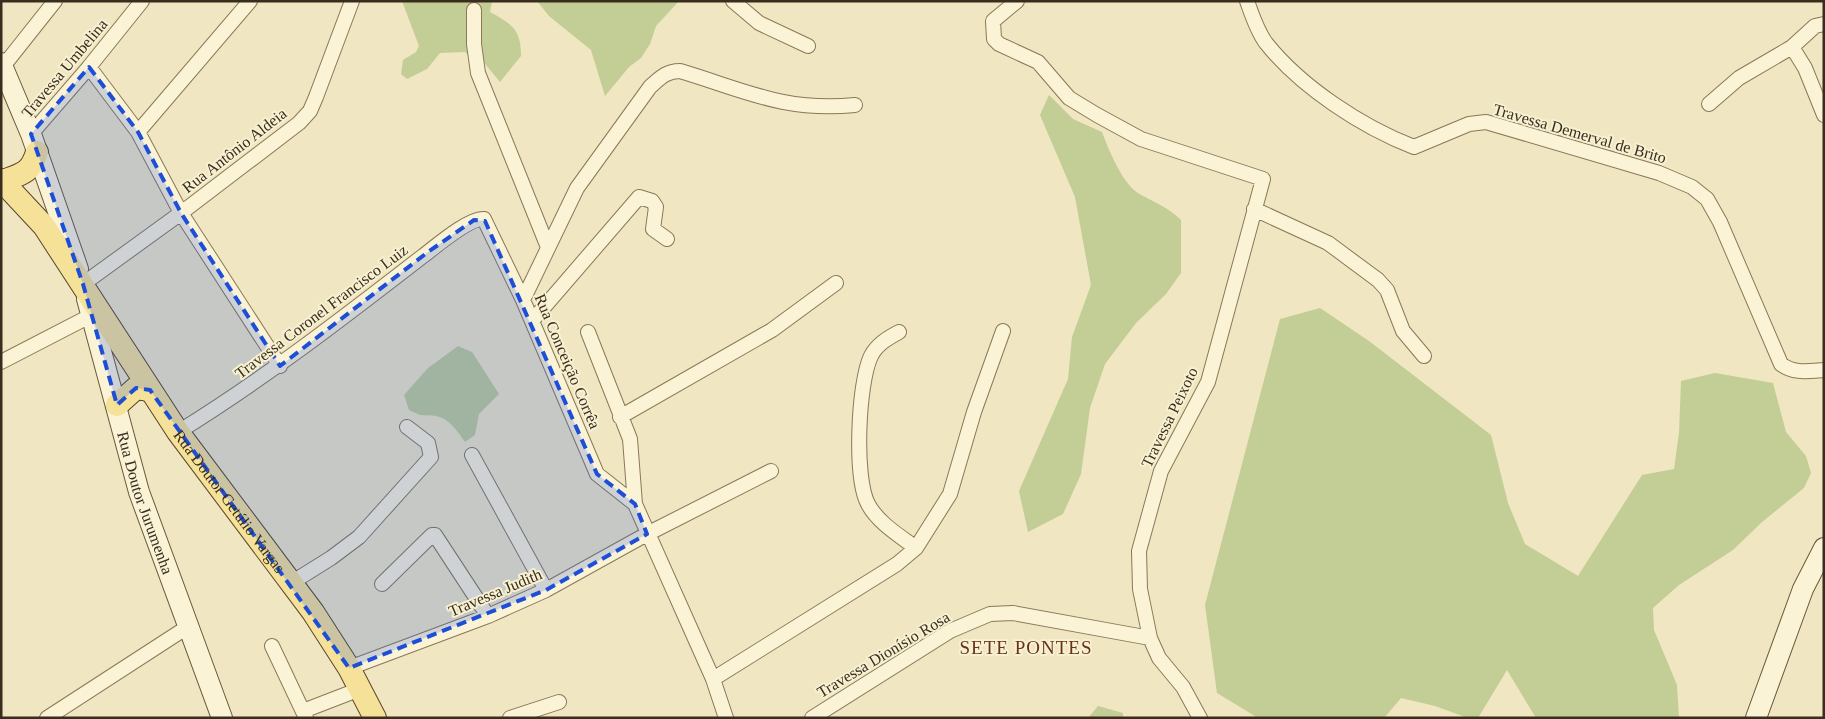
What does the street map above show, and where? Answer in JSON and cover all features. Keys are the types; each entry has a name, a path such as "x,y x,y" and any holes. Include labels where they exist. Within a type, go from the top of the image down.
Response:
{"main road":[{"name":"Rua Doutor Jurumenha","path":"2,66 34,143 83,284 139,492 222,718"},
{"path":"2,180 26,172 33,165 34,143"},
{"name":"Rua Doutor Getúlio Vargas","path":"2,180 44,226 178,432 291,583 349,668 375,718"},
{"path":"117,405 136,388 150,390"},
{"path":"1756,718 1803,589 1824,548"}],"street":[{"path":"2,66 55,1"},
{"name":"Travessa Umbelina","path":"34,143 89,68 142,1"},
{"path":"138,132 250,1"},
{"name":"Rua Antônio Aldeia","path":"83,284 181,214 298,123 310,111 352,1"},
{"path":"733,1 759,23 808,46"},
{"name":"Travessa Peixoto","path":"1017,1 993,22 994,38 999,44 1038,62 1068,98 1141,139 1262,178 1208,382 1161,471 1139,551 1140,589 1150,638 1159,658 1183,687 1200,718"},
{"name":"Travessa Demerval de Brito","path":"1247,1 1266,42 1317,94 1386,136 1414,147 1469,124 1486,122 1659,173 1692,187 1708,199 1720,222 1781,364 1788,370 1824,370"},
{"path":"474,10 474,44 478,73 547,245"},
{"path":"1708,104 1739,78 1792,47 1815,26 1824,24"},
{"path":"1792,47 1805,68 1824,115"},
{"path":"89,68 138,132 181,214 280,366"},
{"path":"522,300 547,245 577,188 650,87 663,75 672,71 698,77 769,101 829,108 854,105"},
{"path":"532,321 639,197 652,201 656,207 654,229 667,239"},
{"path":"1254,209 1328,243 1378,280 1387,290 1403,331 1424,356"},
{"name":"Travessa Coronel Francisco Luiz","path":"178,432 225,404 280,366 428,252 474,220 484,219"},
{"name":"Rua Conceição Corrêa","path":"484,219 532,321 597,474 636,504"},
{"path":"620,417 772,330 836,283"},
{"path":"1,362 92,315"},
{"path":"712,679 897,564 916,548 955,483 972,419 1003,331"},
{"name":"Rua Conceição Corrêa","path":"588,332 630,439 636,504 647,534 712,679 726,718"},
{"path":"900,332 877,347 864,373 861,395 860,470 868,505 883,522 916,548"},
{"path":"291,583 331,558 359,537 431,457 428,443 407,427"},
{"path":"472,455 546,590"},
{"name":"Travessa Judith","path":"349,668 488,616 546,590 647,534 770,471"},
{"path":"382,584 435,534 488,616"},
{"name":"Travessa Dionísio Rosa","path":"812,718 950,631 990,614 1013,613 1150,638"},
{"path":"47,718 189,626"},
{"path":"272,646 304,714 360,689"},
{"path":"510,718 559,702"}],"highlighted area":[{"path":"89,67 138,132 181,213 280,366 428,252 474,220 485,221 597,474 635,504 647,534 546,590 349,668 150,390 136,388 117,405 83,284 31,134"}],"green space":[{"path":"402,1 492,1 490,12 504,20 517,33 521,47 521,56 500,82 482,60 471,57 465,52 440,53 427,69 407,79 401,74 403,60 416,52 419,46"},
{"path":"537,1 679,1 656,26 650,44 641,58 629,67 605,96 591,50 549,16"},
{"path":"1049,95 1073,119 1102,132 1116,165 1132,188 1166,208 1181,220 1181,273 1166,294 1136,323 1105,364 1090,408 1081,474 1063,514 1028,532 1019,491 1068,379 1072,337 1091,285 1075,197 1040,115"},
{"path":"1320,308 1369,341 1491,435 1508,503 1525,544 1578,576 1642,475 1674,469 1679,433 1681,381 1715,373 1773,383 1786,432 1806,456 1811,473 1804,488 1762,522 1733,550 1679,585 1653,608 1654,630 1677,685 1679,718 1536,718 1507,670 1478,718 1468,718 1435,706 1401,698 1384,718 1258,718 1217,693 1205,605 1280,319"},
{"path":"458,346 472,352 499,394 479,414 475,435 465,442 445,419 421,415 409,410 404,395 428,368"},
{"path":"1098,706 1123,713 1123,718 1088,718"}],"district":[{"name":"SETE PONTES","path":"1026,647"}]}
